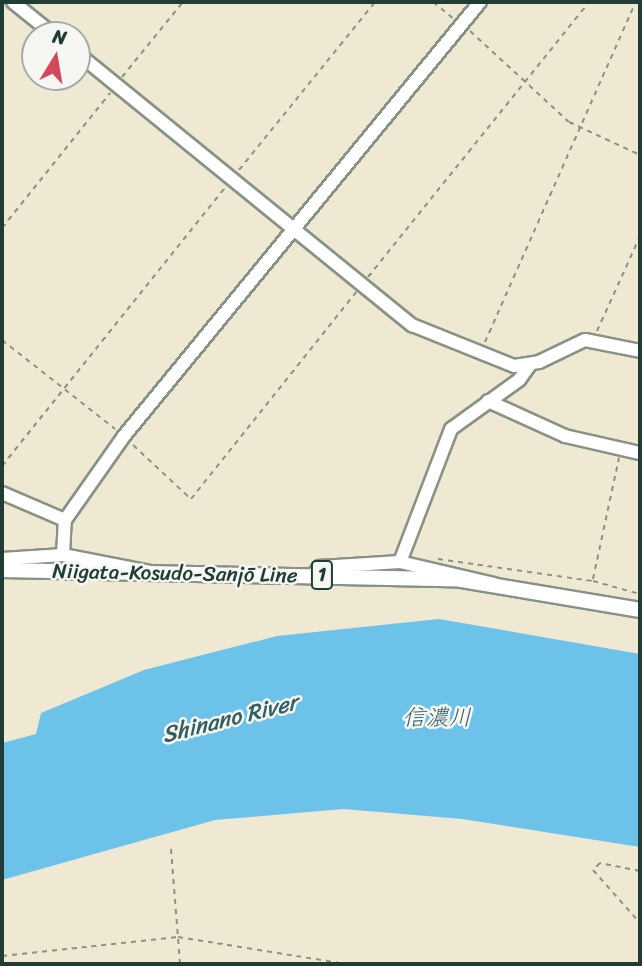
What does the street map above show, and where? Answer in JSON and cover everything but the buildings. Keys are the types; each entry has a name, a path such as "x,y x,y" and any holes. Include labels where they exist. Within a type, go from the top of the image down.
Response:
{"main road":[{"name":"Niigata-Kosudo-Sanjō Line","path":"2,570 313,575 496,585 640,610"}],"street":[{"path":"13,2 37,21"},
{"path":"63,555 65,520 124,436 297,232 480,2"},
{"path":"91,64 412,325 479,356 529,366"},
{"path":"400,562 452,429 529,366 594,339 640,351"},
{"path":"488,401 565,436 640,453"},
{"path":"2,493 65,520"},
{"path":"2,559 63,555 151,572"},
{"path":"313,575 320,567 400,562 486,577 496,585"}],"path":[{"path":"2,228 183,2"},
{"path":"2,466 375,2"},
{"path":"433,2 528,78 580,129 640,155"},
{"path":"2,340 124,436 191,499 589,2"},
{"path":"479,356 636,2"},
{"path":"594,339 640,236"},
{"path":"593,580 621,449"},
{"path":"428,558 593,580 640,594"},
{"path":"171,849 180,964"},
{"path":"640,871 600,863 593,870 640,923"},
{"path":"2,956 178,937 346,964"}],"water":[{"name":"信濃川","path":"439,619 640,654 640,847 462,819 343,809 215,820 2,880 2,743 36,734 41,713 144,670 277,636"}],"water label":[{"name":"Shinano River","path":"230,719"}]}
